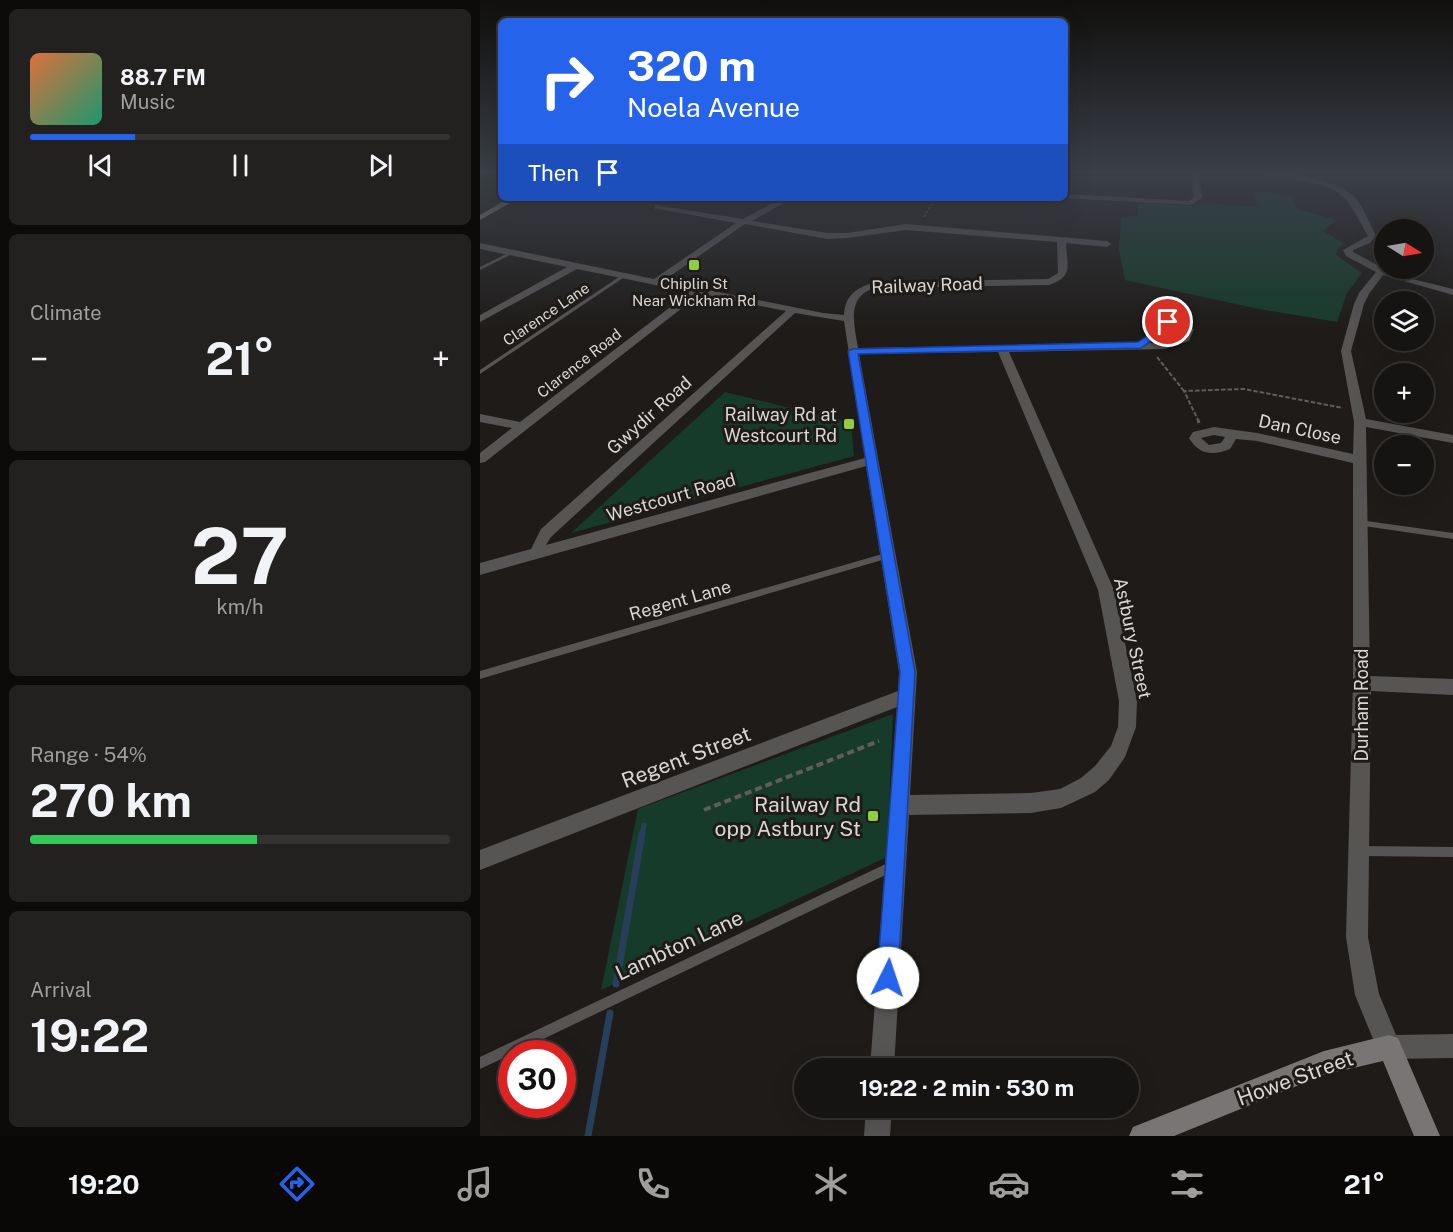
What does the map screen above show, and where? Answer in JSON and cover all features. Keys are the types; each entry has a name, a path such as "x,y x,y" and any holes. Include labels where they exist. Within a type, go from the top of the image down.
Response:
{"main road":[{"name":"Howe Street","path":"1142,1136 1324,1063 1389,1047"},
{"name":"Durham Road","path":"1389,1047 1427,1136"}],"street":[{"path":"655,282 736,226"},
{"path":"767,226 836,237 883,228 906,227 1107,244"},
{"path":"1366,226 1372,236 1368,241 1347,250 1355,258 1374,268"},
{"name":"Railway Road","path":"883,1058 908,672 849,318 855,292 868,286 1049,282 1057,279 1063,273 1061,239"},
{"path":"480,246 793,310 849,318"},
{"path":"480,312 571,265"},
{"path":"480,319 571,265"},
{"name":"Durham Road","path":"1375,279 1364,293 1347,340 1347,361 1360,422 1362,683 1357,937 1367,995 1389,1047"},
{"path":"1402,279 1453,292"},
{"name":"Clarence Road","path":"480,459 697,291"},
{"name":"Gwydir Road","path":"537,553 540,542 555,525 793,310"},
{"path":"853,351 1141,345"},
{"name":"Astbury Street","path":"899,805 1031,803 1062,798 1088,785 1102,773 1118,751 1127,726 1128,701 1106,590 1002,349"},
{"path":"480,418 522,426"},
{"path":"1360,422 1453,439"},
{"name":"Dan Close","path":"1232,435 1257,437 1360,460"},
{"name":"Westcourt Road","path":"480,569 872,460"},
{"path":"1362,683 1453,687"},
{"name":"Regent Street","path":"480,860 908,695"},
{"name":"Howe Street","path":"1389,1047 1453,1046"},
{"path":"877,1136 878,1118"}],"lane":[{"path":"480,269 512,253"},
{"name":"Clarence Lane","path":"480,372 624,276"},
{"path":"1359,523 1453,536"},
{"name":"Regent Lane","path":"480,675 889,555"},
{"path":"1359,850 1453,852"},
{"name":"Lambton Lane","path":"480,1063 896,864"}],"path":[{"path":"1153,352 1184,391 1200,424"},
{"path":"1184,391 1244,389 1343,408"},
{"path":"704,810 879,741"}],"green space":[{"path":"1120,226 1329,226 1323,231 1345,244 1338,248 1336,255 1362,273 1347,293 1337,322 1259,309 1125,280 1119,250"},
{"path":"725,392 851,423 854,456 571,533"},
{"path":"893,714 887,857 601,990 638,809"}],"waterway":[{"path":"642,836 644,825"},
{"path":"616,984 642,834"},
{"path":"588,1136 610,1013"}],"place":[{"name":"Chiplin St Near Wickham Rd","path":"694,265"},
{"name":"Railway Rd at Westcourt Rd","path":"849,424"},
{"name":"Railway Rd opp Astbury St","path":"873,816"}],"route":[{"path":"888,978 908,672 853,351 1141,345 1154,335 1160,323 1168,322"}]}
